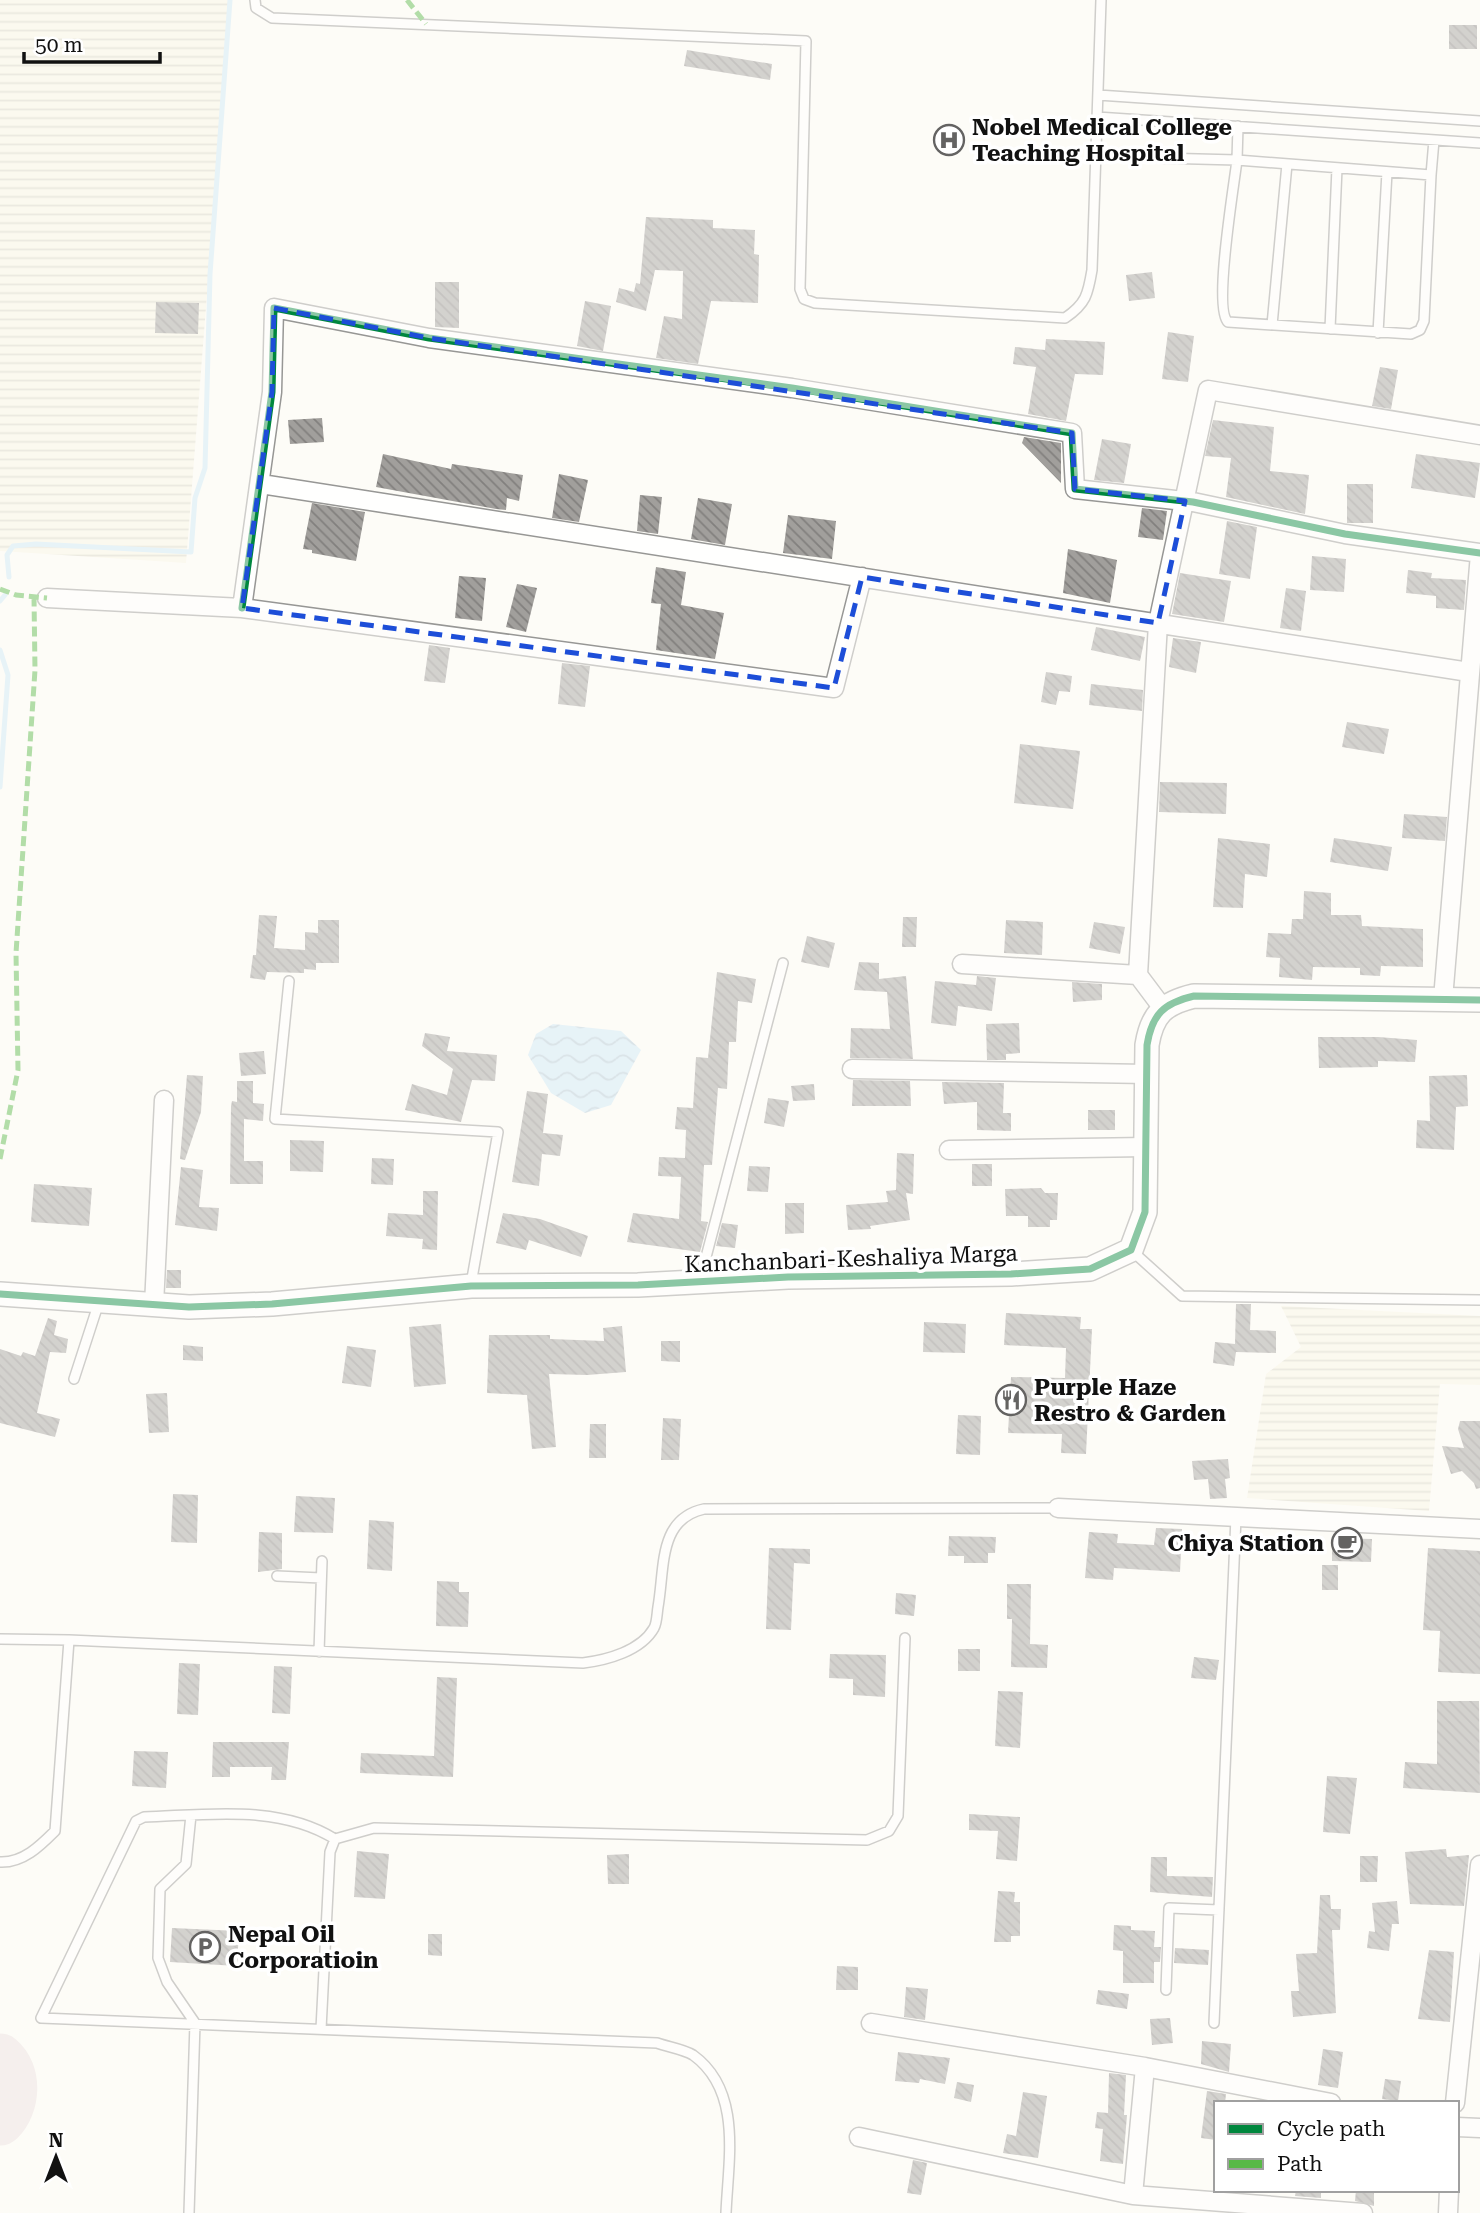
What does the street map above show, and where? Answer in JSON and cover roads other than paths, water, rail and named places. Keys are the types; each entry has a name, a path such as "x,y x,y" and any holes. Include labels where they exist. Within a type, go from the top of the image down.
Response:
{"street":[{"path":"242,608 261,484 271,391 274,308 429,338 792,388 1072,433 1075,489 1185,501 1345,534 1480,553 1443,999"},
{"path":"1162,1007 1138,975 1158,623 1208,390 1480,435"},
{"path":"261,484 1469,672"},
{"path":"47,597 242,608 834,688 862,578"},
{"path":"962,964 1138,975"},
{"path":"1131,1250 1145,1212 1150,1024 1162,1007 1174,1000 1194,996 1480,1000"},
{"path":"852,1069 1147,1074"},
{"path":"154,1305 164,1100"},
{"path":"949,1150 1146,1147"},
{"name":"Kanchanbari-Keshaliya Marga","path":"0,1294 154,1305 272,1304 471,1286 638,1286 700,1281 1090,1269 1131,1250"},
{"path":"1058,1508 1480,1529"},
{"path":"1455,2101 1474,1986 1480,1865"},
{"path":"871,2023 1145,2067 1321,2101"},
{"path":"1133,2195 1145,2067"},
{"path":"1459,2127 1480,2128"},
{"path":"859,2137 1133,2195 1363,2213"},
{"path":"1448,2213 1449,2192"}],"lane":[{"path":"255,0 256,8 272,18 806,41 800,289 804,299 815,303 1065,318 1080,308 1088,290 1092,270 1101,0"},
{"path":"1098,95 1480,121"},
{"path":"1097,117 1480,143"},
{"path":"1237,127 1237,160 1221,311 1228,321 1378,333 1411,334 1420,330 1424,321 1434,140"},
{"path":"1160,158 1237,160 1431,175"},
{"path":"1272,325 1287,164"},
{"path":"1330,329 1338,168"},
{"path":"1378,333 1387,172"},
{"path":"700,1281 783,963"},
{"path":"289,981 275,1119 499,1132 471,1286"},
{"path":"1131,1250 1182,1296 1480,1300"},
{"path":"74,1379 99,1302"},
{"path":"0,1639 583,1663 604,1660 641,1642 655,1627 673,1525 691,1512 704,1509 1058,1508"},
{"path":"1214,2023 1236,1517"},
{"path":"319,1652 322,1561"},
{"path":"277,1576 321,1578"},
{"path":"726,2213 730,2130 726,2103 714,2075 691,2054 657,2043 41,2018 136,1821 144,1817 230,1813 274,1817 310,1827 335,1839 374,1828 876,1839 889,1831 898,1816 905,1638"},
{"path":"0,1862 8,1862 34,1852 55,1831 69,1640"},
{"path":"189,2213 195,2023 167,1982 158,1958 160,1889 186,1864 191,1815"},
{"path":"321,2029 330,1852 335,1839"},
{"path":"1166,1990 1169,1908 1219,1910"}],"water":[{"path":"553,1024 621,1031 641,1050 611,1105 585,1113 551,1093 528,1055 536,1034"}],"waterway":[{"path":"9,577 7,555 13,546 36,544 191,552 195,498 205,468 210,274 230,0"},
{"path":"0,601 5,595"},
{"path":"0,650 8,675 0,787"}],"place":[{"name":"Nobel Medical College Teaching Hospital","path":"949,140"},
{"name":"Purple Haze Restro & Garden","path":"1011,1400"},
{"name":"Chiya Station","path":"1347,1543"},
{"name":"Nepal Oil Corporatioin","path":"205,1947"}]}
